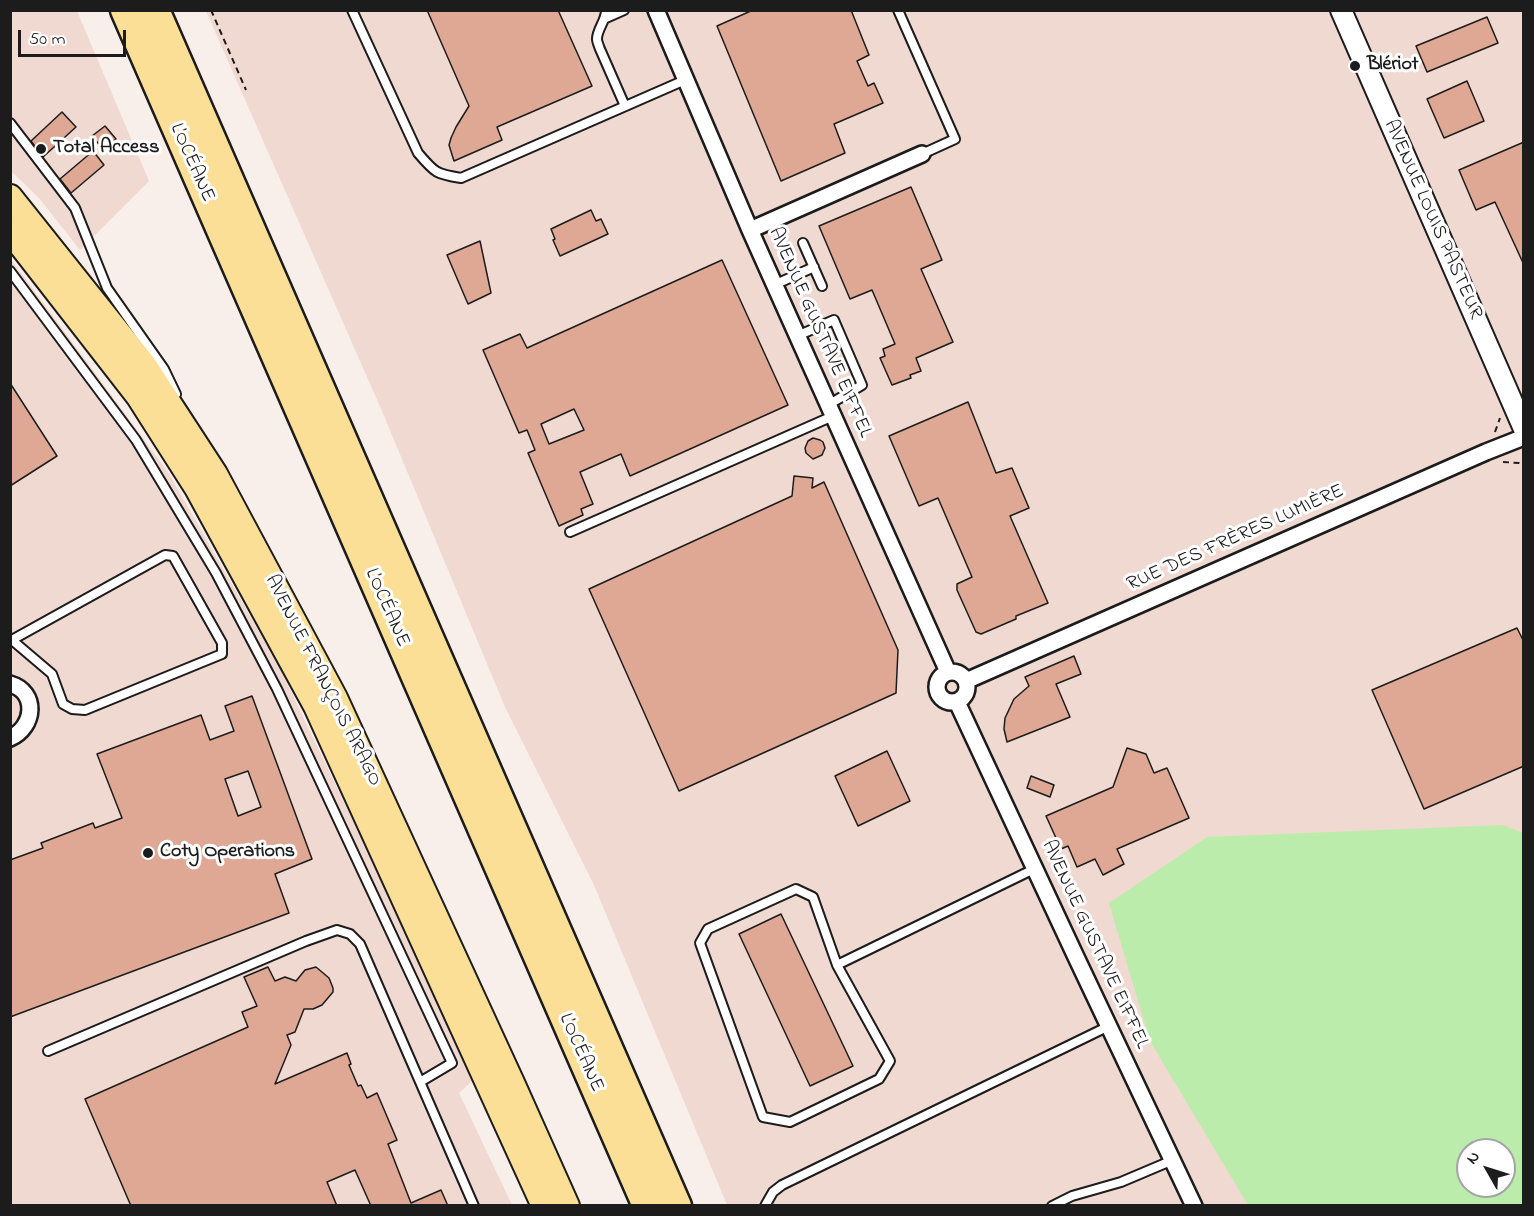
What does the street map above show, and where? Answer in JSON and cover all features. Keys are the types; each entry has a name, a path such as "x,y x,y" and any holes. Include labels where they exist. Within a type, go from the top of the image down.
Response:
{"highway":[{"name":"L’OCÉANE","path":"125,10 647,1206"},
{"name":"L’OCÉANE","path":"155,10 677,1206"}],"main road":[{"name":"AVENUE FRANÇOIS ARAGO","path":"10,197 144,365 215,474 335,698 567,1206"},
{"name":"AVENUE FRANÇOIS ARAGO","path":"10,231 139,397 203,498 316,706 544,1206"}],"street":[{"name":"AVENUE GUSTAVE EIFFEL","path":"656,10 774,285 948,672"},
{"name":"AVENUE LOUIS PASTEUR","path":"1341,10 1524,429"},
{"path":"750,230 922,154"},
{"name":"RUE DES FRÈRES LUMIÈRE","path":"966,681 1524,437"},
{"path":"948,672 962,675 966,681 967,689 963,698 957,702 949,703 942,700 937,693 936,685 939,678 948,672"},
{"path":"10,684 16,685 24,692 30,710 27,724 22,731 10,738"},
{"name":"AVENUE GUSTAVE EIFFEL","path":"957,702 1194,1206"}],"lane":[{"path":"352,10 418,153 430,168 441,175 461,178 685,80"},
{"path":"624,10 606,14 597,39 625,106"},
{"path":"898,10 955,139 922,154"},
{"path":"10,123 75,208 107,288 164,369 179,400"},
{"path":"804,243 822,286"},
{"path":"774,285 814,267"},
{"path":"10,271 136,440 216,573 277,689 452,1063 420,1082"},
{"path":"570,532 830,410 862,385 834,320 797,336"},
{"path":"184,411 215,474"},
{"path":"165,555 173,556 222,643 222,654 85,710 72,710 63,704 52,675 11,640 165,555"},
{"path":"837,965 1034,868"},
{"path":"796,889 813,897 837,965 890,1061 879,1079 790,1122 763,1117 699,943 708,928 796,889"},
{"path":"48,1051 306,941 337,930 350,934 360,944 474,1206"},
{"path":"765,1206 773,1192 782,1185 1109,1026"},
{"path":"1052,1206 1072,1196 1121,1182 1173,1160"}],"path":[{"path":"211,10 246,90"}],"shaded area":[{"path":"10,11 77,11 149,181 80,250 39,198 11,171"},
{"path":"206,11 1523,11 1523,1205 727,1205 594,885 505,707 382,411"},
{"path":"10,258 168,472 277,663 388,893 472,1081 459,1093 512,1205 11,1205"}],"green space":[{"path":"1503,825 1523,833 1523,1205 1248,1205 1150,1041 1109,903 1207,837"}],"building":[{"path":"427,10 558,10 592,86 497,127 502,140 454,161 449,145 456,127 469,106"},
{"path":"753,10 851,10 869,55 857,61 868,86 874,83 883,103 834,124 845,153 781,181 717,26"},
{"path":"1487,17 1498,43 1427,72 1416,46"},
{"path":"1467,81 1484,121 1444,138 1427,99"},
{"path":"62,112 76,127 43,157 31,141"},
{"path":"105,126 116,139 103,149 92,136"},
{"path":"1524,142 1524,265 1495,202 1476,210 1459,170"},
{"path":"93,151 104,165 71,193 60,179"},
{"path":"911,187 942,260 921,269 953,342 916,358 921,371 910,375 911,378 892,385 880,358 885,356 883,349 895,344 872,290 850,299 819,226"},
{"path":"591,210 596,221 601,219 608,234 560,256 551,229"},
{"path":"480,241 491,293 468,304 447,255"},
{"path":"722,260 788,405 630,476 621,454 580,472 593,504 581,509 583,515 559,526 528,453 535,450 527,430 519,433 483,350 520,334 527,348","holes":["574,409 584,430 549,444 541,424"]},
{"path":"10,383 57,456 10,486"},
{"path":"968,402 996,473 1012,468 1029,508 1010,516 1048,603 981,634 976,632 957,590 957,584 972,577 938,498 919,506 889,436"},
{"path":"813,438 823,442 825,448 822,455 813,459 806,453 805,448 808,441"},
{"path":"794,476 813,478 812,488 824,482 898,650 896,693 679,791 589,589 792,496"},
{"path":"1517,628 1524,642 1524,766 1424,809 1372,690"},
{"path":"1074,656 1081,674 1056,684 1070,717 1007,742 1004,729 1005,718 1014,699 1029,686 1025,677"},
{"name":"Coty Operations","path":"252,696 312,859 275,874 289,913 10,1017 10,860 43,848 41,843 93,823 95,828 122,818 97,754 201,715 210,740 234,731 225,706","holes":["248,771 261,807 238,816 225,779"]},
{"path":"1127,748 1146,754 1154,773 1167,768 1189,818 1117,849 1124,864 1103,875 1095,859 1077,867 1068,846 1061,849 1046,816 1113,787"},
{"path":"887,751 910,801 858,826 835,776"},
{"path":"1031,776 1054,785 1050,797 1027,788"},
{"path":"781,914 853,1066 810,1086 739,934"},
{"path":"268,967 275,981 285,977 296,981 305,970 316,967 329,978 333,988 333,992 322,1005 313,1009 304,1009 295,1032 287,1035 291,1045 275,1084 347,1053 351,1064 349,1065 358,1086 361,1085 367,1098 377,1093 397,1140 388,1144 411,1203 441,1190 448,1206 371,1206 355,1170 327,1182 337,1206 131,1206 85,1099 248,1027 242,1012 257,1006 244,977"}],"place":[{"name":"Blériot","path":"1355,66"},
{"name":"Total Access","path":"41,149"},
{"name":"Coty Operations","path":"148,853"}]}
